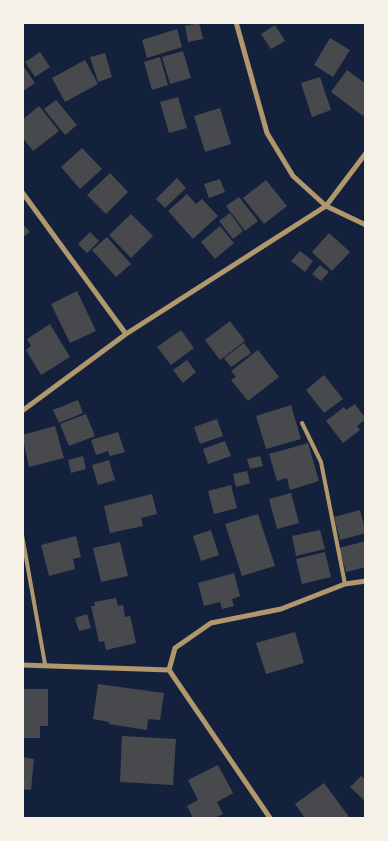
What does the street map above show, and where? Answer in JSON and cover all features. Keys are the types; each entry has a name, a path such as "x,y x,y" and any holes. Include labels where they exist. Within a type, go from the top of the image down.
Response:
{"street":[{"path":"236,22 267,133 293,176 326,206 366,225"},
{"path":"22,411 126,334 326,206 366,153"},
{"path":"22,192 126,334"},
{"path":"270,818 169,670 175,648 211,623 281,609 345,584 366,581"},
{"path":"22,665 45,664 169,670"}],"lane":[{"path":"302,423 321,462 345,584"},
{"path":"22,535 45,664"}],"building":[{"path":"199,23 203,39 188,42 185,26"},
{"path":"275,25 285,41 271,49 261,34"},
{"path":"177,29 182,47 147,58 142,40"},
{"path":"330,38 350,50 333,77 314,65"},
{"path":"183,51 191,78 170,84 162,57"},
{"path":"40,52 50,67 35,77 25,62"},
{"path":"105,53 112,77 98,82 90,57"},
{"path":"160,57 168,85 152,90 144,62"},
{"path":"85,60 98,84 65,102 52,78"},
{"path":"22,64 35,83 22,92"},
{"path":"347,70 366,84 366,112 363,116 331,92"},
{"path":"320,77 331,110 312,117 301,83"},
{"path":"178,97 187,128 169,133 160,102"},
{"path":"56,100 77,125 65,135 44,109"},
{"path":"39,106 59,131 33,151 22,137 22,120"},
{"path":"220,108 231,144 205,152 194,116"},
{"path":"82,148 102,169 80,189 61,167"},
{"path":"110,173 128,192 106,214 87,195"},
{"path":"177,178 186,188 165,208 156,199"},
{"path":"220,179 225,192 209,198 204,184"},
{"path":"266,180 287,206 264,224 243,198"},
{"path":"187,194 196,204 202,199 218,216 193,239 168,211"},
{"path":"239,197 258,221 245,231 226,206"},
{"path":"230,213 243,231 233,239 219,221"},
{"path":"131,214 153,236 131,258 109,235"},
{"path":"22,223 30,232 22,238"},
{"path":"220,226 234,243 215,259 201,242"},
{"path":"90,232 99,241 87,253 78,244"},
{"path":"329,233 350,252 332,271 312,252"},
{"path":"107,237 131,264 116,277 92,250"},
{"path":"300,251 313,261 305,272 291,261"},
{"path":"320,265 329,272 321,281 312,274"},
{"path":"77,291 96,331 70,343 51,304"},
{"path":"230,321 245,341 220,360 205,340"},
{"path":"50,324 70,357 41,375 26,350 31,346 27,339"},
{"path":"181,330 194,348 171,365 157,347"},
{"path":"244,343 251,353 231,367 224,358"},
{"path":"258,350 279,377 248,401 231,380 236,377 231,371"},
{"path":"187,360 196,372 183,383 173,370"},
{"path":"324,375 343,399 324,413 306,390"},
{"path":"78,400 83,413 59,423 53,410"},
{"path":"355,404 366,419 357,426 360,430 343,443 326,421 344,407 346,410"},
{"path":"291,405 301,439 266,449 256,416"},
{"path":"86,414 95,436 69,446 60,424"},
{"path":"217,419 223,436 200,444 194,427"},
{"path":"55,426 64,458 29,467 22,435"},
{"path":"118,432 125,452 110,456 108,451 96,455 91,440"},
{"path":"225,441 231,456 208,464 203,449"},
{"path":"308,443 319,481 290,490 287,478 277,481 269,454"},
{"path":"83,456 86,469 71,473 68,460"},
{"path":"260,456 263,466 250,469 247,459"},
{"path":"109,460 115,480 98,485 92,465"},
{"path":"247,471 250,483 236,487 233,474"},
{"path":"231,485 237,508 214,514 208,491"},
{"path":"291,493 299,523 277,529 269,499"},
{"path":"152,494 157,514 141,518 143,526 110,533 104,506"},
{"path":"360,510 366,533 340,540 334,517"},
{"path":"258,514 275,566 242,576 225,524"},
{"path":"211,530 219,555 201,561 193,536"},
{"path":"320,530 325,549 296,556 292,536"},
{"path":"76,536 81,557 73,559 75,569 49,576 41,545"},
{"path":"366,541 366,567 346,572 339,548"},
{"path":"120,542 128,576 101,582 93,548"},
{"path":"325,552 331,577 302,584 296,559"},
{"path":"234,573 240,596 232,599 234,606 222,609 220,602 204,606 198,583"},
{"path":"116,598 118,606 123,605 125,617 130,616 136,643 106,650 104,641 99,642 91,606 95,606 94,602"},
{"path":"87,614 91,628 79,631 75,618"},
{"path":"295,632 304,663 266,674 256,643"},
{"path":"98,684 164,693 160,720 148,719 147,730 109,724 109,722 93,719"},
{"path":"22,689 48,689 48,726 40,726 40,738 22,738"},
{"path":"122,736 176,739 173,785 120,782"},
{"path":"22,757 34,759 31,790 22,789"},
{"path":"218,765 233,793 217,802 223,814 214,818 193,818 187,806 198,800 188,780"},
{"path":"361,776 366,780 366,802 350,787"},
{"path":"324,783 350,818 305,818 295,804"}]}
